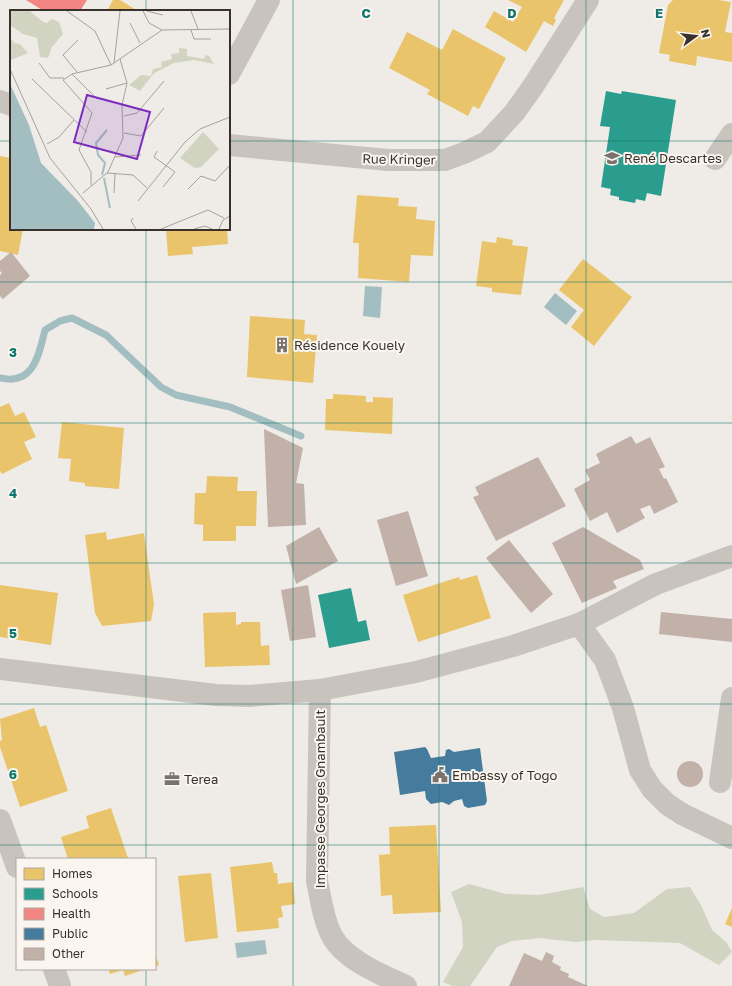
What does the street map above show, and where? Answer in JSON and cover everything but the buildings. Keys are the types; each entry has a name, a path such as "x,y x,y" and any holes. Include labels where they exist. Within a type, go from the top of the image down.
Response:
{"street":[{"path":"230,72 269,0"},
{"name":"Rue Kringer","path":"230,145 388,160 445,160 464,153 487,142 514,113 532,88 588,0"},
{"path":"0,101 10,105"},
{"path":"715,158 732,134"},
{"path":"0,669 216,695 249,696 320,690 416,672 513,646 579,624 656,584 732,556"},
{"path":"579,624 605,660 623,708 640,770 652,789 667,804 682,814 732,838"},
{"name":"Impasse Georges Gnambault","path":"320,690 317,881 323,911 332,936 347,952 373,971 406,986"},
{"path":"720,782 732,698"},
{"path":"0,820 16,864"},
{"path":"54,970 60,986"}],"green space":[{"path":"469,884 506,894 539,895 583,887 590,909 604,917 634,913 667,889 690,887 702,907 712,930 726,942 732,952 719,965 680,943 596,940 575,942 540,938 512,941 497,947 470,986 453,986 443,982 463,947 462,922 451,892"}],"water":[{"path":"365,286 382,287 380,318 363,316"},
{"path":"555,293 577,311 566,325 544,307"},
{"path":"265,940 267,954 237,958 235,943"}],"waterway":[{"path":"0,378 11,379 21,377 28,373 37,358 45,330 60,321 72,318 106,335 161,387 176,395 230,407 301,436"}],"place":[{"name":"René Descartes","path":"612,158"},
{"name":"Résidence Kouely","path":"282,345"},
{"name":"Embassy of Togo","path":"440,775"},
{"name":"Terea","path":"172,779"}]}
